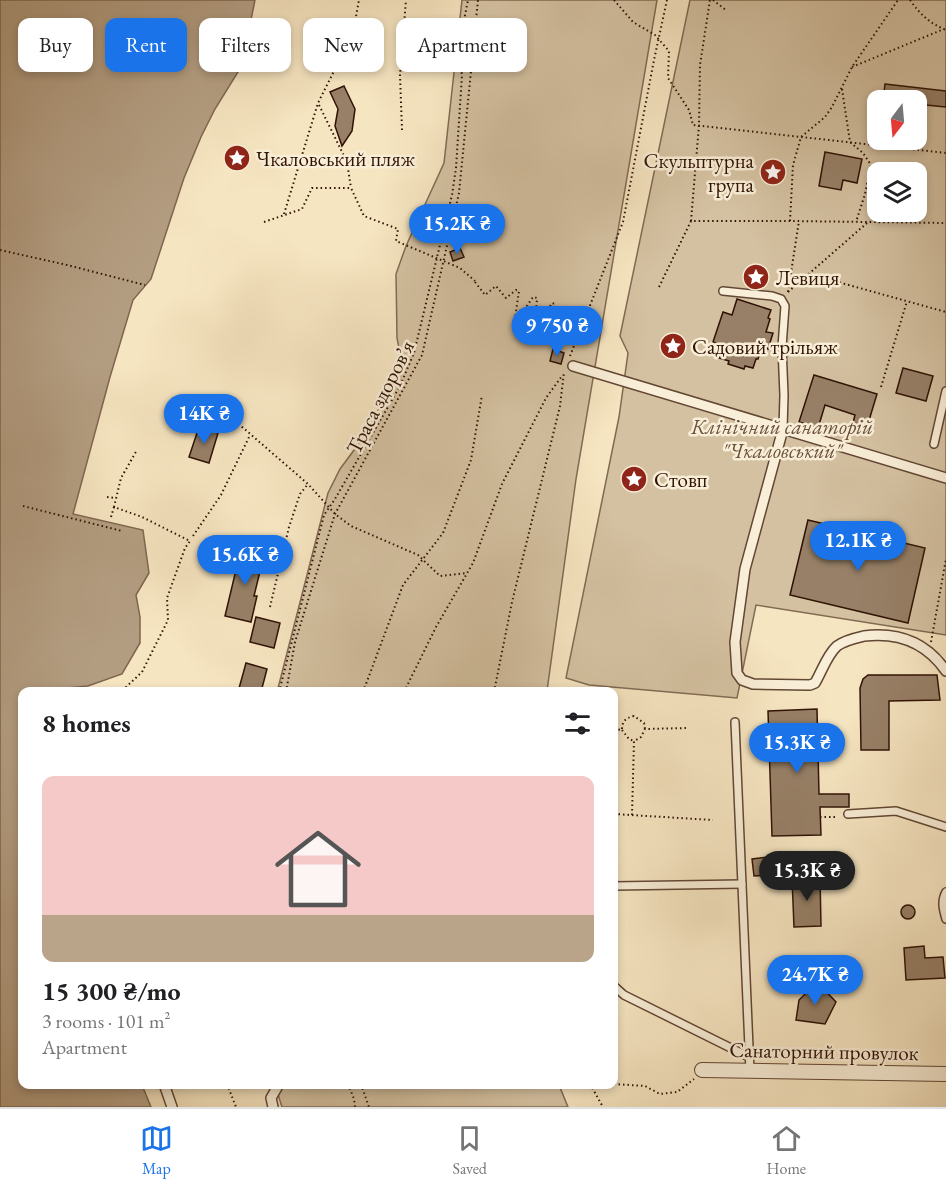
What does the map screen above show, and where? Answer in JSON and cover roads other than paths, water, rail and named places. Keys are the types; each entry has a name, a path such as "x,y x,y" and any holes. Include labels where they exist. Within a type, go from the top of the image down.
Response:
{"street":[{"path":"573,366 946,478"},
{"path":"783,429 745,569 735,642 737,673 742,680 753,684 815,683 828,658 837,647 856,637 877,635 896,636 909,640 929,653 946,671"},
{"name":"Санаторний провулок","path":"702,1070 749,1064 946,1074"},
{"path":"166,1089 172,1107"},
{"path":"273,1107 271,1098 276,1089"}],"lane":[{"path":"723,291 772,296 781,299 785,306 782,347 783,429"},
{"path":"934,444 946,391"},
{"path":"735,722 749,1064"},
{"path":"848,814 897,811 946,827"},
{"path":"618,886 742,884"},
{"path":"946,892 943,897 943,908 946,919"},
{"path":"618,990 749,1064"}],"place":[{"name":"Чкаловський пляж","path":"237,158"},
{"name":"Скульптурна група","path":"773,172"},
{"name":"Левиця","path":"756,277"},
{"name":"Садовий трільяж","path":"673,346"},
{"name":"Стовп","path":"634,479"}],"park label":[{"name":"Клінічний санаторій \"Чкаловський\"","path":"782,438"}]}
